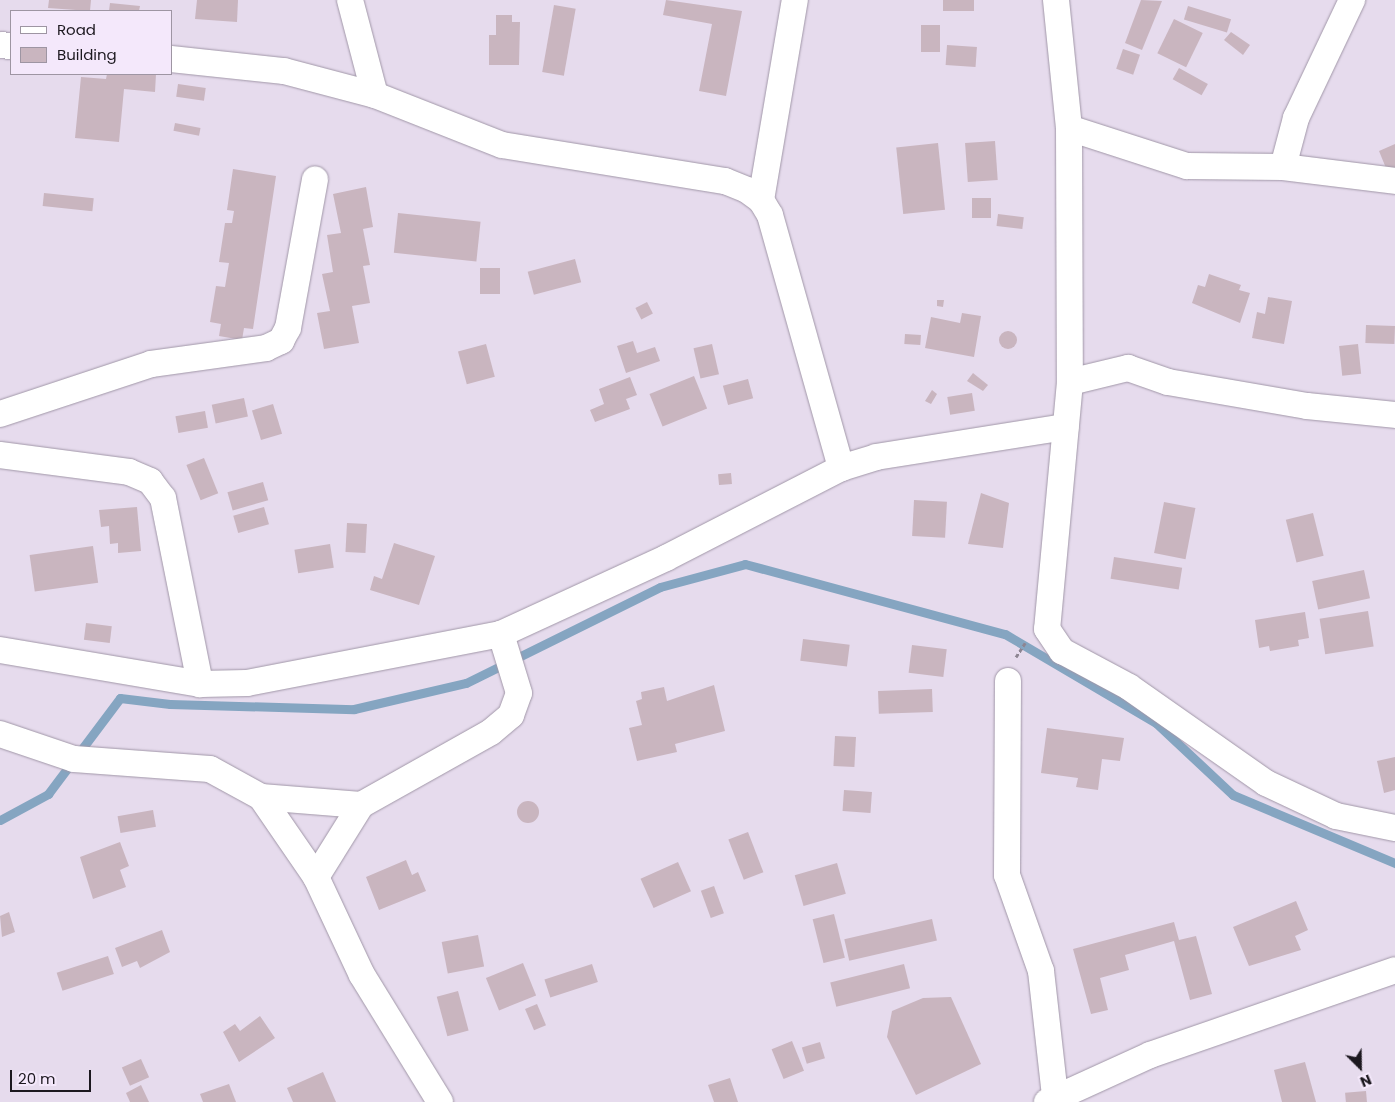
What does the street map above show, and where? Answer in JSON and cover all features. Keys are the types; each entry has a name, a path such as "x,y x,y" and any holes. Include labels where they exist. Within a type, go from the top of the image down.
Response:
{"street":[{"path":"350,0 375,95"},
{"path":"761,200 795,0"},
{"path":"1056,0 1069,128 1070,382 1047,619 1055,645 1129,687 1266,783 1336,816 1395,828"},
{"path":"1283,167 1296,118 1352,0"},
{"path":"172,59 284,71 375,95 502,145 725,181 761,200 770,216 841,468"},
{"path":"1069,128 1187,166 1283,167 1395,181"},
{"path":"0,414 151,364 266,348 281,342 288,328 314,179"},
{"path":"1070,382 1128,368 1168,382 1307,406 1395,415"},
{"path":"0,650 200,684 247,683 501,634 666,558 841,468 876,457 1066,427"},
{"path":"0,455 129,472 150,481 163,498 200,684"},
{"path":"316,877 361,805 492,732 511,715 519,693 501,634"},
{"path":"1010,672 1007,875 1041,971 1051,1099 1159,1051 1395,970"},
{"path":"0,734 74,759 210,769 262,797 361,805"},
{"path":"262,797 316,877 362,975 440,1102"}],"path":[{"path":"1010,672 1026,641"}],"building":[{"path":"49,0 91,0 90,10 48,8"},
{"path":"197,0 238,0 237,22 195,19"},
{"path":"666,0 742,11 726,96 699,91 712,24 663,15"},
{"path":"943,0 974,0 974,11 943,11"},
{"path":"1141,0 1162,1 1142,50 1125,43"},
{"path":"110,3 140,6 139,10 109,10"},
{"path":"554,5 576,9 564,76 542,72"},
{"path":"1188,6 1231,19 1227,33 1184,19"},
{"path":"496,15 512,15 512,22 520,22 519,65 489,65 489,35 496,35"},
{"path":"1174,19 1203,33 1186,67 1157,53"},
{"path":"921,25 940,25 940,52 921,52"},
{"path":"1231,32 1250,45 1243,55 1224,40"},
{"path":"947,45 977,47 976,67 946,65"},
{"path":"1123,49 1140,55 1133,75 1116,69"},
{"path":"1179,68 1208,84 1202,95 1173,79"},
{"path":"107,75 156,75 155,92 124,89 119,142 75,138 81,77 106,79"},
{"path":"178,84 206,88 204,101 176,97"},
{"path":"175,123 201,128 199,136 173,131"},
{"path":"995,141 998,180 968,182 965,143"},
{"path":"938,143 945,210 903,214 896,147"},
{"path":"1395,144 1395,170 1388,173 1379,151"},
{"path":"233,169 276,176 253,329 244,328 242,340 219,336 221,324 210,322 216,286 225,287 229,263 219,262 225,223 232,223 234,211 227,210"},
{"path":"366,187 373,227 363,229 370,265 363,266 370,303 352,306 359,343 324,349 317,313 330,311 322,274 333,272 327,235 341,233 333,194"},
{"path":"44,193 94,198 92,211 43,206"},
{"path":"972,198 991,198 991,218 972,218"},
{"path":"398,213 481,222 476,261 394,253"},
{"path":"998,214 1024,217 1022,229 997,226"},
{"path":"575,259 581,282 534,295 528,272"},
{"path":"480,268 500,268 500,294 480,294"},
{"path":"1209,274 1241,285 1239,290 1250,293 1240,323 1192,303 1198,285 1205,287"},
{"path":"1268,297 1292,301 1284,344 1252,338 1257,312 1265,314"},
{"path":"937,300 944,300 943,307 937,306"},
{"path":"647,302 653,314 641,319 635,308"},
{"path":"962,313 981,316 974,357 925,348 931,317 960,323"},
{"path":"1366,325 1395,326 1394,344 1365,343"},
{"path":"1004,331 1012,331 1017,336 1015,347 1004,349 999,344 999,336"},
{"path":"905,334 921,335 920,345 904,344"},
{"path":"633,341 637,353 655,347 660,361 626,373 617,346"},
{"path":"486,344 495,377 467,384 458,352"},
{"path":"712,344 719,374 700,378 693,348"},
{"path":"1358,344 1361,374 1342,376 1339,346"},
{"path":"973,373 988,385 983,391 967,381"},
{"path":"694,376 707,408 663,426 649,394"},
{"path":"630,377 637,395 626,399 630,409 595,422 590,410 604,404 599,389"},
{"path":"748,379 753,398 728,405 723,386"},
{"path":"932,390 937,394 931,404 925,401"},
{"path":"972,393 975,411 950,415 947,397"},
{"path":"244,398 248,417 216,423 212,405"},
{"path":"273,404 282,434 261,440 252,410"},
{"path":"205,411 208,428 178,433 175,416"},
{"path":"204,458 218,493 201,500 186,465"},
{"path":"731,473 732,484 719,485 718,474"},
{"path":"263,482 268,500 233,510 227,492"},
{"path":"981,493 1009,503 1003,548 968,544"},
{"path":"914,500 947,502 945,538 912,536"},
{"path":"1164,502 1195,508 1185,559 1154,553"},
{"path":"137,507 141,551 118,553 118,543 110,544 109,526 101,527 99,510"},
{"path":"264,507 269,524 238,533 233,516"},
{"path":"1313,513 1324,556 1296,562 1286,520"},
{"path":"347,523 367,524 365,553 345,552"},
{"path":"394,543 435,556 419,605 370,590 374,576 382,579"},
{"path":"330,544 334,568 298,573 294,550"},
{"path":"93,546 98,583 35,592 30,555"},
{"path":"1114,557 1182,568 1179,590 1111,579"},
{"path":"1364,570 1370,598 1318,609 1312,581"},
{"path":"1368,611 1374,647 1325,654 1320,619"},
{"path":"1305,612 1309,638 1298,640 1299,646 1270,651 1269,646 1259,648 1255,620"},
{"path":"86,623 112,626 110,643 84,640"},
{"path":"803,639 850,645 847,667 800,661"},
{"path":"912,645 947,649 943,677 909,673"},
{"path":"714,685 725,731 675,744 677,752 637,761 629,728 642,725 636,701 642,699 641,692 664,687 667,701"},
{"path":"932,689 933,712 879,714 878,691"},
{"path":"1047,728 1124,738 1120,761 1102,759 1098,790 1076,787 1078,778 1041,773"},
{"path":"835,736 856,737 854,767 833,766"},
{"path":"1395,757 1395,790 1384,793 1377,761"},
{"path":"844,790 872,792 870,813 843,811"},
{"path":"528,801 536,804 539,812 536,820 528,823 520,820 517,812 520,804"},
{"path":"153,810 156,827 120,833 118,816"},
{"path":"748,832 763,872 744,880 728,840"},
{"path":"120,842 129,866 120,870 126,887 93,899 80,857"},
{"path":"406,860 412,875 418,872 426,891 379,910 366,877"},
{"path":"678,862 691,891 654,908 641,879"},
{"path":"837,863 846,894 804,906 795,875"},
{"path":"714,886 724,913 711,918 701,891"},
{"path":"1296,901 1308,930 1295,936 1301,950 1249,966 1233,927"},
{"path":"9,912 15,932 2,937 0,916"},
{"path":"834,914 845,958 824,963 813,919"},
{"path":"932,919 937,940 849,961 844,939"},
{"path":"1174,922 1179,940 1196,936 1212,994 1190,1000 1174,941 1125,955 1129,970 1100,978 1108,1010 1091,1014 1073,949"},
{"path":"162,930 170,952 140,968 137,961 122,967 115,948"},
{"path":"478,935 484,966 448,973 442,942"},
{"path":"108,956 114,974 63,991 57,973"},
{"path":"523,963 536,995 499,1010 486,978"},
{"path":"592,964 598,982 550,998 544,979"},
{"path":"904,964 910,988 836,1007 830,982"},
{"path":"458,991 469,1031 447,1036 437,997"},
{"path":"951,997 981,1064 916,1095 887,1037 892,1011 923,998"},
{"path":"537,1004 546,1025 534,1030 525,1009"},
{"path":"260,1016 275,1038 239,1062 223,1032 235,1024 240,1031"},
{"path":"792,1041 804,1071 784,1079 772,1049"},
{"path":"820,1042 825,1058 807,1064 802,1048"},
{"path":"141,1059 149,1077 130,1086 122,1068"},
{"path":"1305,1062 1316,1102 1282,1102 1274,1070"},
{"path":"323,1072 336,1102 293,1102 287,1088"},
{"path":"730,1078 738,1102 714,1102 708,1085"},
{"path":"229,1084 236,1102 203,1102 200,1094"},
{"path":"141,1085 149,1102 130,1102 126,1093"},
{"path":"1366,1091 1367,1102 1346,1102 1345,1093"}],"waterway":[{"path":"0,820 48,794 120,698 170,704 354,709 466,683 660,587 745,564 1005,634 1156,723 1233,795 1395,863"}]}
